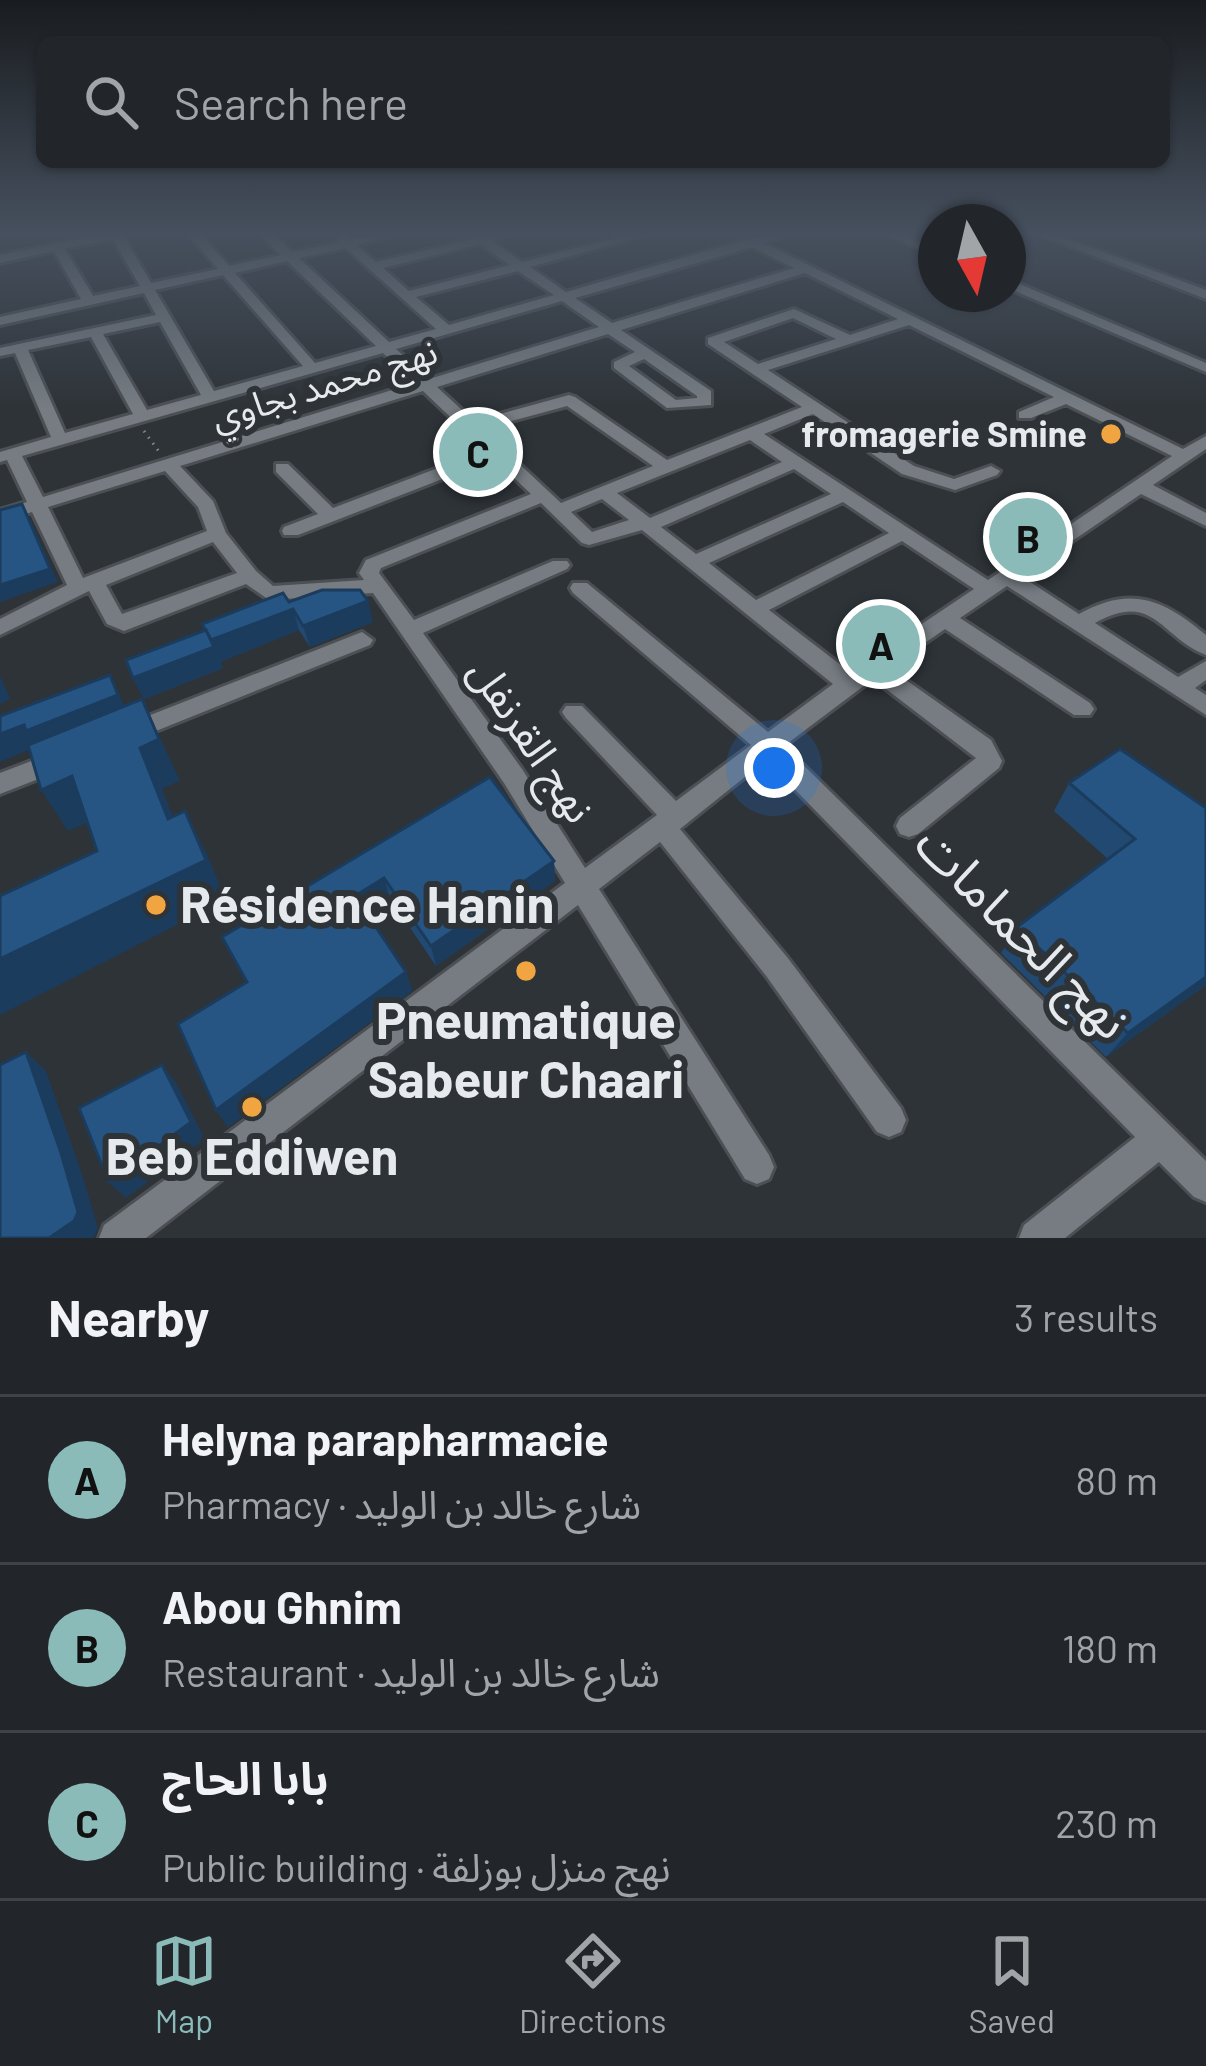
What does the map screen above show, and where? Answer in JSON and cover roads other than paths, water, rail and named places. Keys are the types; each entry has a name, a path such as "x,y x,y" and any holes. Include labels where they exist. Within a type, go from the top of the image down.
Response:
{"street":[{"path":"84,293 90,303"},
{"path":"0,321 136,293"},
{"path":"151,293 212,399"},
{"path":"247,293 313,369"},
{"path":"326,293 548,504 594,540 794,463"},
{"path":"406,293 446,330"},
{"path":"409,295 418,293"},
{"path":"557,293 646,352 705,394 705,402 678,407 619,365 646,352"},
{"path":"249,576 124,624 114,619 86,585 6,455 578,293"},
{"name":"نهج محمد بجاوي","path":"0,516 727,293"},
{"path":"851,293 1182,455"},
{"path":"1031,293 1206,368"},
{"path":"850,340 801,313 715,338 754,370 899,465 945,483 963,484 991,471"},
{"path":"0,352 165,317"},
{"path":"754,370 907,321"},
{"path":"95,332 140,419"},
{"path":"20,348 60,440"},
{"path":"1025,415 1066,398"},
{"path":"469,428 569,400 664,466"},
{"path":"378,586 369,573 373,564 548,504 604,492 812,409"},
{"path":"749,432 901,534 1079,623 1206,706"},
{"path":"117,1238 849,684 1206,441"},
{"path":"291,531 493,453"},
{"path":"168,464 207,505 217,534 249,576 278,594 378,586"},
{"path":"282,469 330,515"},
{"path":"1138,485 1206,520"},
{"path":"604,492 849,684"},
{"path":"693,563 844,495"},
{"path":"0,628 86,585 217,534"},
{"path":"753,610 901,534"},
{"path":"409,632 560,566"},
{"name":"نهج القرنفل","path":"378,586 513,776 757,1167"},
{"name":"نهج الحمامات","path":"580,588 769,748 1206,1185"},
{"path":"1079,623 1116,601 1136,601 1206,646"},
{"path":"946,619 1082,709"},
{"path":"0,784 362,640"},
{"path":"874,668 989,755 987,767 909,826"},
{"path":"1180,687 1206,669"},
{"path":"574,712 670,823 889,1120"},
{"path":"1036,1238 1159,1140"}],"place":[{"name":"fromagerie Smine","path":"1111,434"},
{"name":"بابا الحاج","path":"478,452"},
{"name":"Abou Ghnim","path":"1028,537"},
{"name":"Helyna parapharmacie","path":"881,644"},
{"name":"Résidence Hanin","path":"156,905"},
{"name":"Pneumatique Sabeur Chaari","path":"526,971"},
{"name":"Beb Eddiwen","path":"252,1107"}]}
